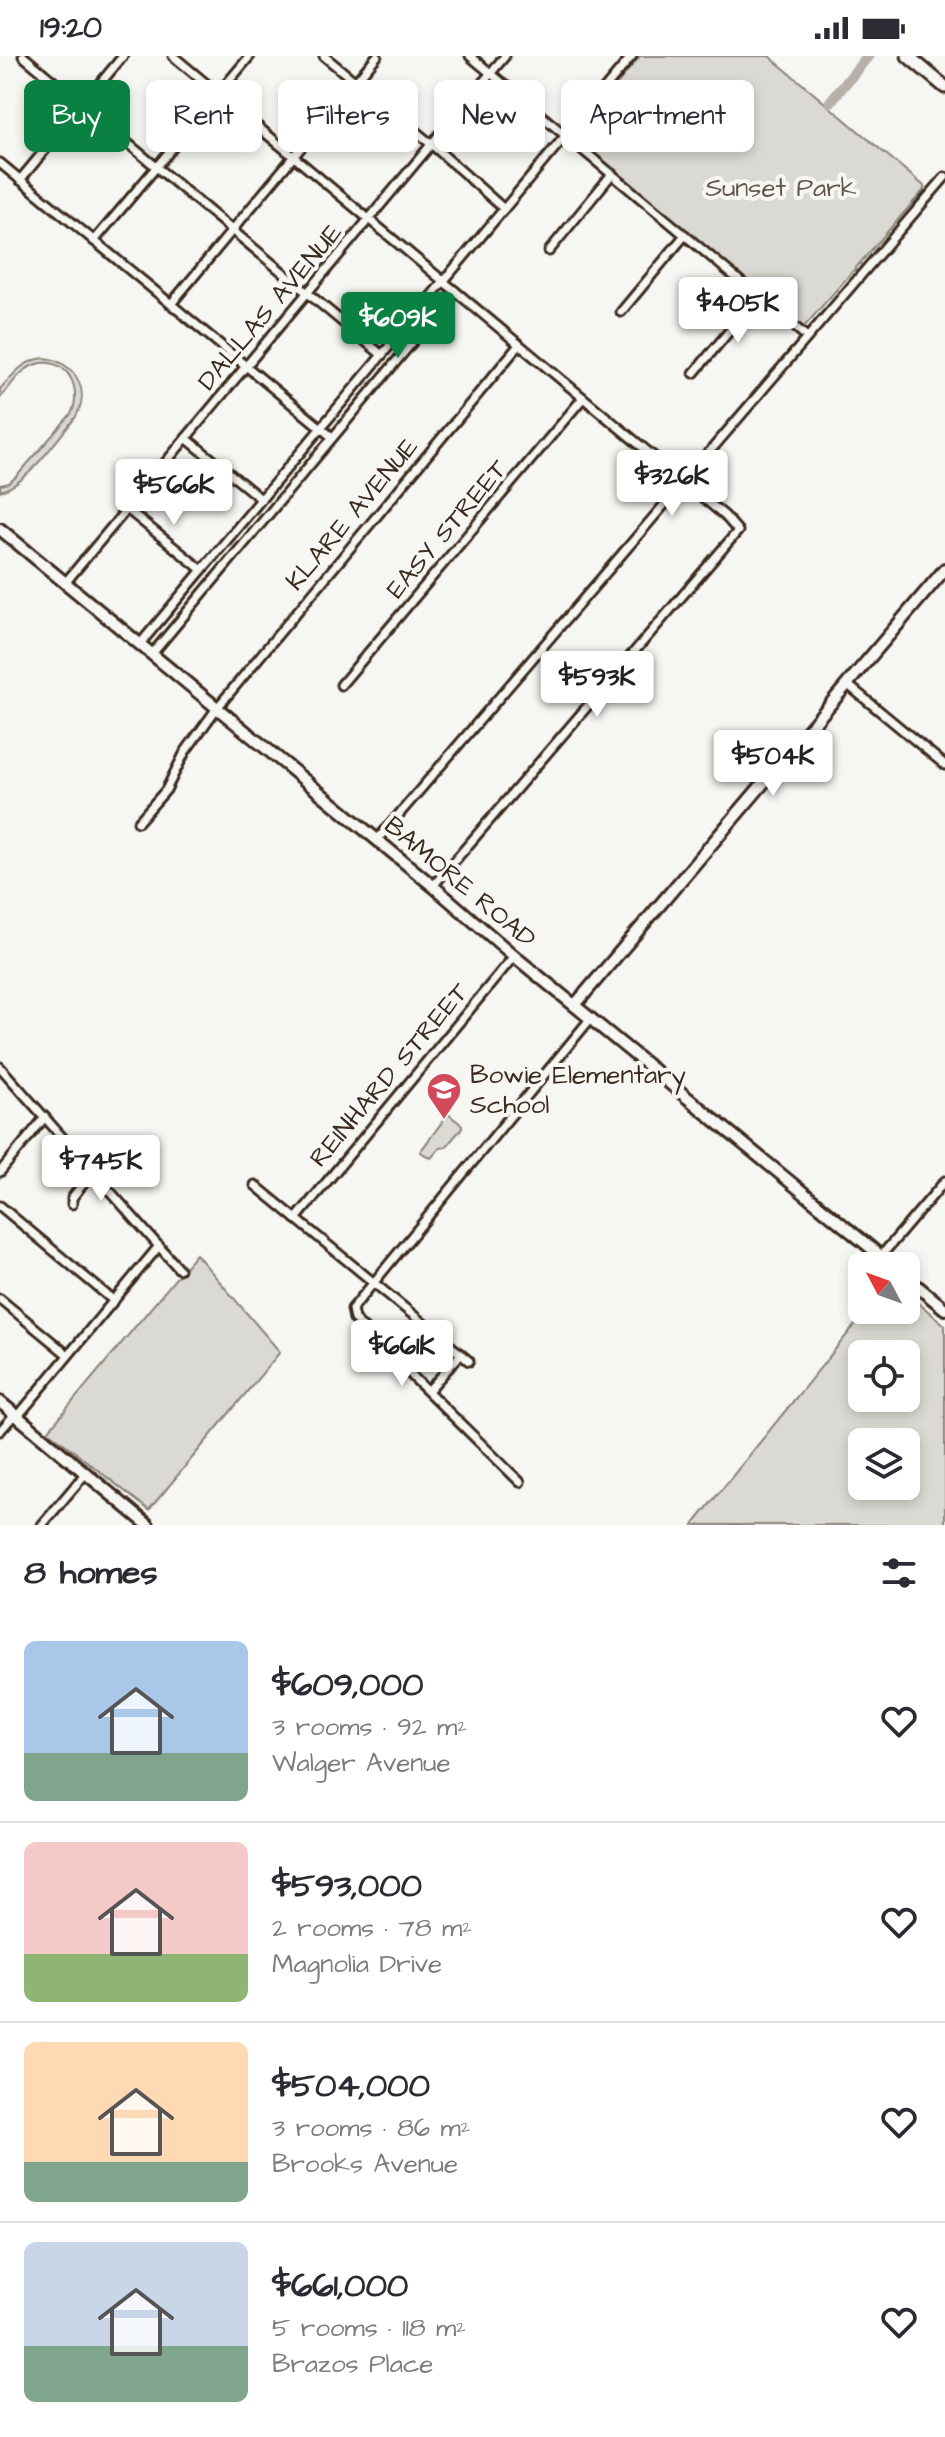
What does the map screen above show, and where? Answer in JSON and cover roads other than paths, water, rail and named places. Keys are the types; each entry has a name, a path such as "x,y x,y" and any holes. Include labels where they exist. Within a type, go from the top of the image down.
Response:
{"main road":[{"path":"908,56 945,87"}],"street":[{"path":"23,56 52,80"},
{"path":"103,80 123,56"},
{"path":"173,56 201,80"},
{"path":"230,80 250,56"},
{"path":"324,56 353,80"},
{"path":"357,80 377,56"},
{"path":"470,56 561,131"},
{"name":"DALLAS AVENUE","path":"65,583 505,56"},
{"path":"612,80 630,59 620,56"},
{"path":"262,130 738,531 433,886"},
{"path":"418,133 504,209"},
{"path":"140,644 561,141"},
{"path":"130,146 382,355"},
{"path":"20,180 43,152"},
{"path":"94,241 169,152"},
{"path":"171,304 297,152"},
{"path":"586,152 807,337"},
{"path":"0,163 332,437"},
{"path":"549,251 612,174"},
{"path":"377,840 945,177"},
{"path":"621,312 685,235"},
{"path":"152,654 455,291"},
{"path":"694,373 758,297"},
{"name":"KLARE AVENUE","path":"138,822 166,790 185,752 217,708 519,345"},
{"name":"EASY STREET","path":"341,685 583,398"},
{"path":"186,438 261,499"},
{"path":"127,509 202,570"},
{"name":"BAMORE ROAD","path":"0,529 876,1252"},
{"path":"575,1005 945,569"},
{"path":"847,684 945,765"},
{"name":"REINHARD STREET","path":"296,1219 514,956"},
{"path":"520,1482 354,1319 352,1309 591,1018"},
{"path":"0,1067 179,1269"},
{"path":"0,1172 45,1117"},
{"path":"72,1204 72,1198 93,1171"},
{"path":"884,1252 945,1181"},
{"path":"255,1185 469,1361"},
{"path":"0,1206 114,1301"},
{"path":"0,1431 159,1246"},
{"path":"920,1288 945,1309"},
{"path":"0,1299 68,1355"},
{"path":"428,1391 461,1354"},
{"path":"0,1402 148,1525"},
{"path":"42,1525 86,1473"}],"waterway":[{"path":"830,102 868,56"}],"place":[{"name":"Bowie Elementary School","path":"444,1121"}],"park label":[{"name":"Sunset Park","path":"781,188"}]}
